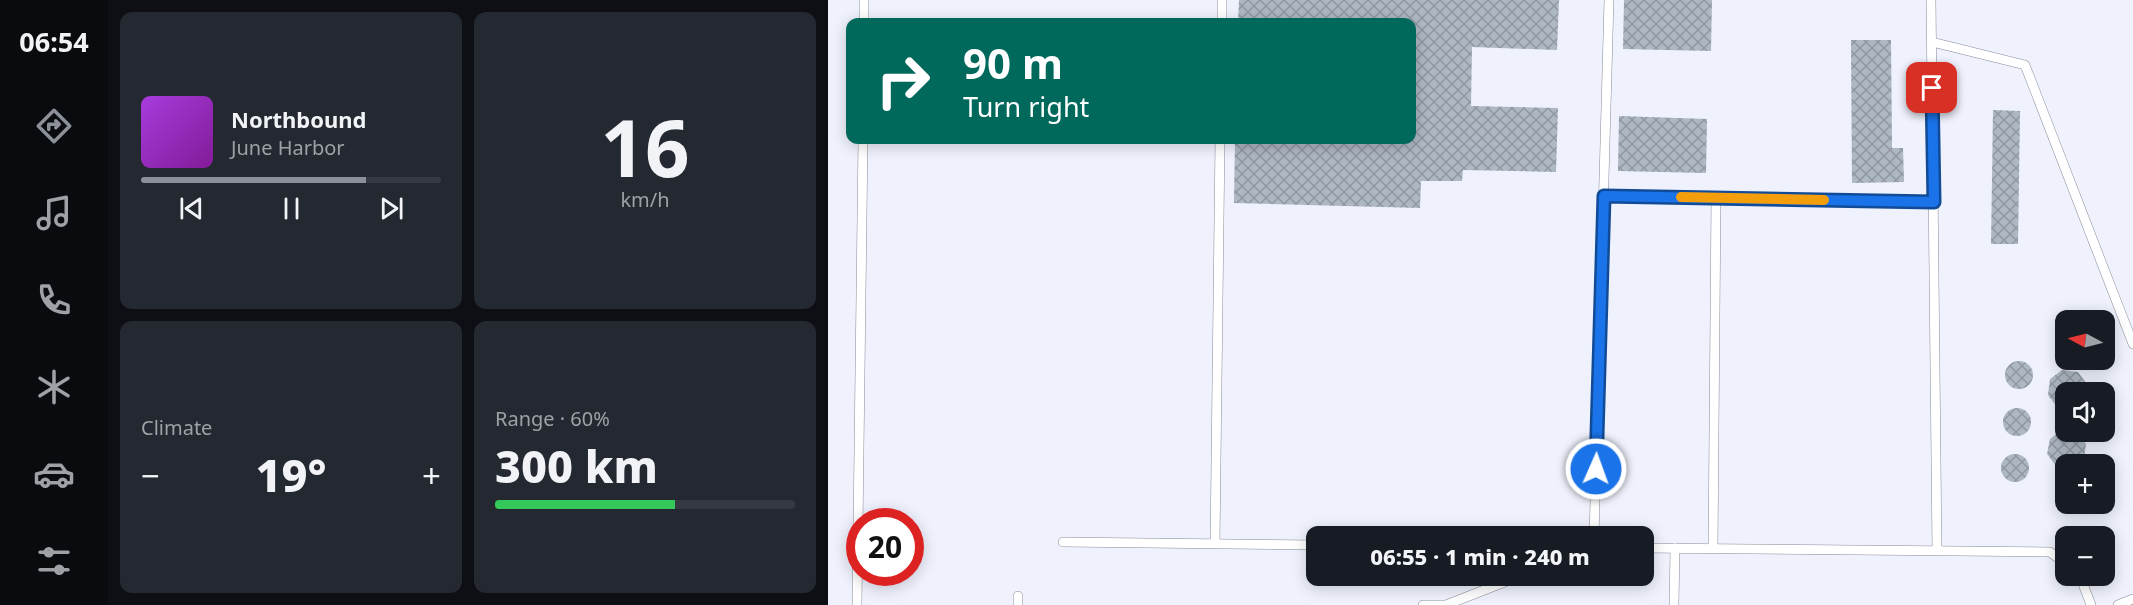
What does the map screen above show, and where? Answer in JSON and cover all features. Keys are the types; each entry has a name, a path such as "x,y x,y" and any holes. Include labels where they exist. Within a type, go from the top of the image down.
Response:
{"lane":[{"path":"864,0 864,18"},
{"path":"1222,0 1222,18"},
{"path":"1594,526 1610,0"},
{"path":"1931,0 1937,550"},
{"path":"1932,42 2025,66 2133,344"},
{"path":"857,605 863,144"},
{"path":"1215,544 1220,144"},
{"path":"1604,196 1934,202"},
{"path":"1713,549 1716,198"},
{"path":"1063,542 1306,545"},
{"path":"1654,548 2050,552 2055,556"},
{"path":"1674,605 1675,548"},
{"path":"1423,605 1446,604 1494,586"},
{"path":"2084,586 2091,605"},
{"path":"2118,605 2133,598"}],"building":[{"path":"1239,0 1559,0 1557,50 1472,47 1471,106 1558,108 1556,172 1463,170 1462,181 1421,181 1420,208 1234,203 1235,144 1416,144 1416,18 1238,18"},
{"path":"1624,0 1712,0 1711,51 1623,49"},
{"path":"1851,40 1891,40 1892,148 1903,148 1904,182 1852,183"},
{"path":"1993,110 2020,111 2018,244 1991,244"},
{"path":"1619,116 1707,119 1706,173 1618,171"},
{"path":"2019,361 2029,365 2033,375 2029,385 2019,389 2009,385 2005,375 2009,365"},
{"path":"2062,370 2078,372 2086,382 2055,382 2055,404 2048,395 2050,379"},
{"path":"2017,408 2027,412 2031,422 2027,432 2017,436 2007,432 2003,422 2007,412"},
{"path":"2055,435 2055,442 2084,442 2085,454 2055,454 2055,465 2047,454 2050,439"},
{"path":"2015,454 2025,458 2029,468 2025,478 2015,482 2005,478 2001,468 2005,458"}],"slow traffic":[{"path":"1681,197 1824,200"}],"route":[{"path":"1596,469 1604,196 1934,202 1932,88"}]}
